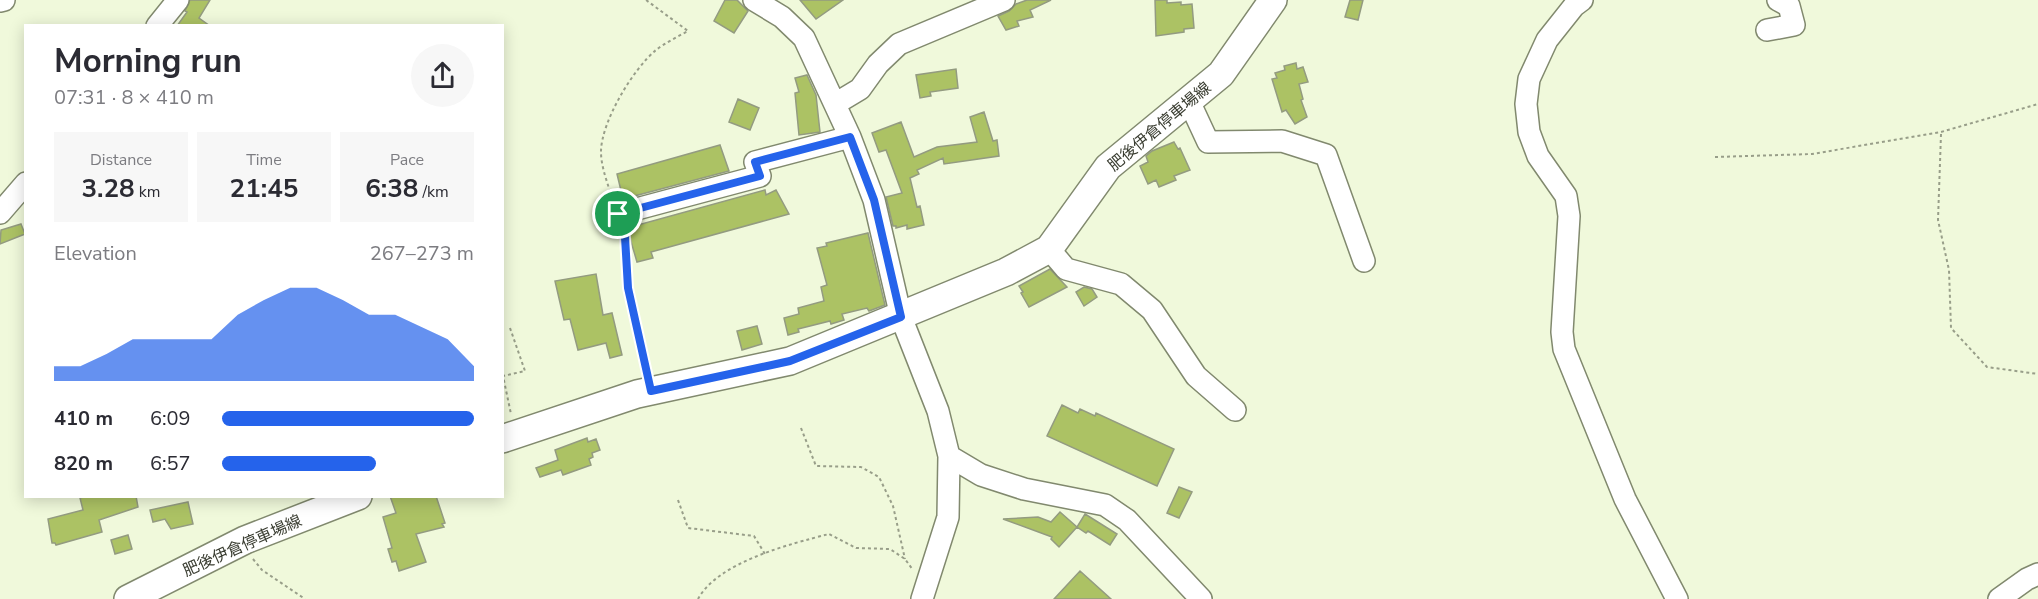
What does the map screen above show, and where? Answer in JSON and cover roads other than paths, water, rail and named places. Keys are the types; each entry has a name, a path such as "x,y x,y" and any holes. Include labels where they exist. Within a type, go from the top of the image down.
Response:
{"main road":[{"name":"肥後伊倉停車場線","path":"509,437 651,391 790,361 1006,272 1049,249 1108,167 1221,74 1268,2"},
{"name":"肥後伊倉停車場線","path":"128,599 245,540 353,498"}],"street":[{"path":"159,24 178,0"},
{"path":"754,0 782,16 804,38 850,137 874,200 901,317 938,411 949,456 948,517 923,593"},
{"path":"835,104 860,89 878,64 899,44 1004,0"},
{"path":"1582,0 1574,6 1547,40 1529,79 1526,104 1528,132 1538,156 1566,196 1569,216 1562,332 1564,350 1625,498 1677,599"},
{"path":"1767,30 1794,26 1789,6 1778,0"},
{"path":"1188,99 1208,142 1282,141 1326,155 1364,261"},
{"path":"618,214 760,176 755,162 850,137"},
{"path":"0,213 24,185"},
{"path":"1049,249 1066,269 1121,284 1152,310 1196,376 1235,410"},
{"path":"949,456 981,475 1024,489 1105,505 1127,520 1201,599"},
{"path":"1999,599 2038,574"}]}
